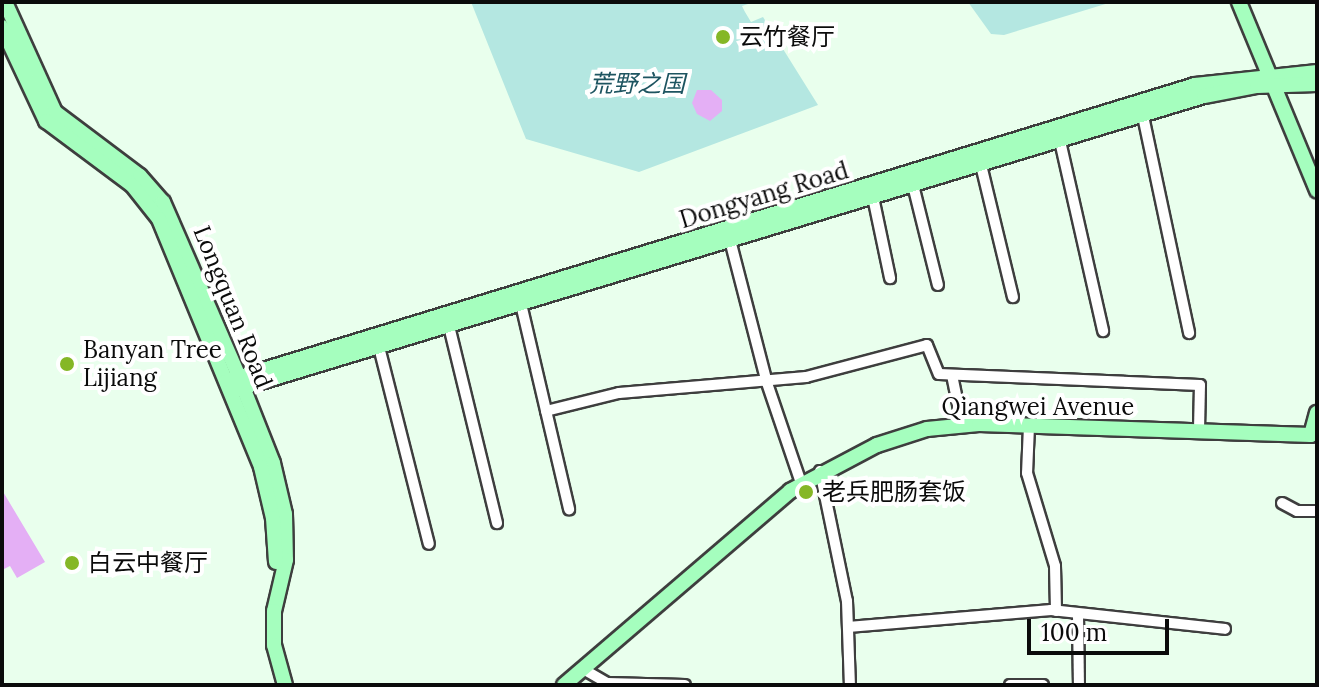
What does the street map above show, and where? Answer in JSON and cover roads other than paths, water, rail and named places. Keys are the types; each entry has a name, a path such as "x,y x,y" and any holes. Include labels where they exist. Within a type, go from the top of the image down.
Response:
{"main road":[{"name":"Longquan Road","path":"5,2 55,112 140,176 163,202 235,384 261,467 275,531 264,646 275,685"},
{"path":"1239,2 1317,190"},
{"name":"Longquan Road","path":"2,27 46,121 132,185 153,209 273,463 285,514 286,560 274,611 274,645 285,685"},
{"name":"Dongyang Road","path":"235,384 379,347 1222,92 1317,72"},
{"name":"Dongyang Road","path":"235,384 1195,85 1272,80 1317,84"},
{"path":"1314,436 1317,413"},
{"name":"Qiangwei Avenue","path":"564,685 801,483 820,471 893,439 962,424 1199,428 1314,436"}],"street":[{"path":"1143,116 1189,333"},
{"path":"1060,141 1103,331"},
{"path":"981,165 1013,297"},
{"path":"913,185 938,285"},
{"path":"873,197 890,278"},
{"path":"730,240 767,383 801,483"},
{"path":"521,304 569,509"},
{"path":"449,326 497,523"},
{"path":"546,411 619,393 767,383 927,345 939,374 1200,385 1199,428"},
{"path":"379,347 429,544"},
{"path":"952,375 962,424"},
{"path":"1029,426 1027,473 1055,566 1056,611"},
{"path":"820,471 848,627 850,685"},
{"path":"1282,503 1317,511"},
{"path":"848,627 1056,611 1078,616 1225,629"},
{"path":"1078,616 1079,685"},
{"path":"583,669 607,683 685,685"},
{"path":"1010,685 1043,685"}],"place":[{"name":"云竹餐厅","path":"723,37"},
{"name":"Banyan Tree Lijiang","path":"67,364"},
{"name":"老兵肥肠套饭","path":"806,492"},
{"name":"白云中餐厅","path":"72,563"}],"park label":[{"name":"荒野之国","path":"637,84"}]}
